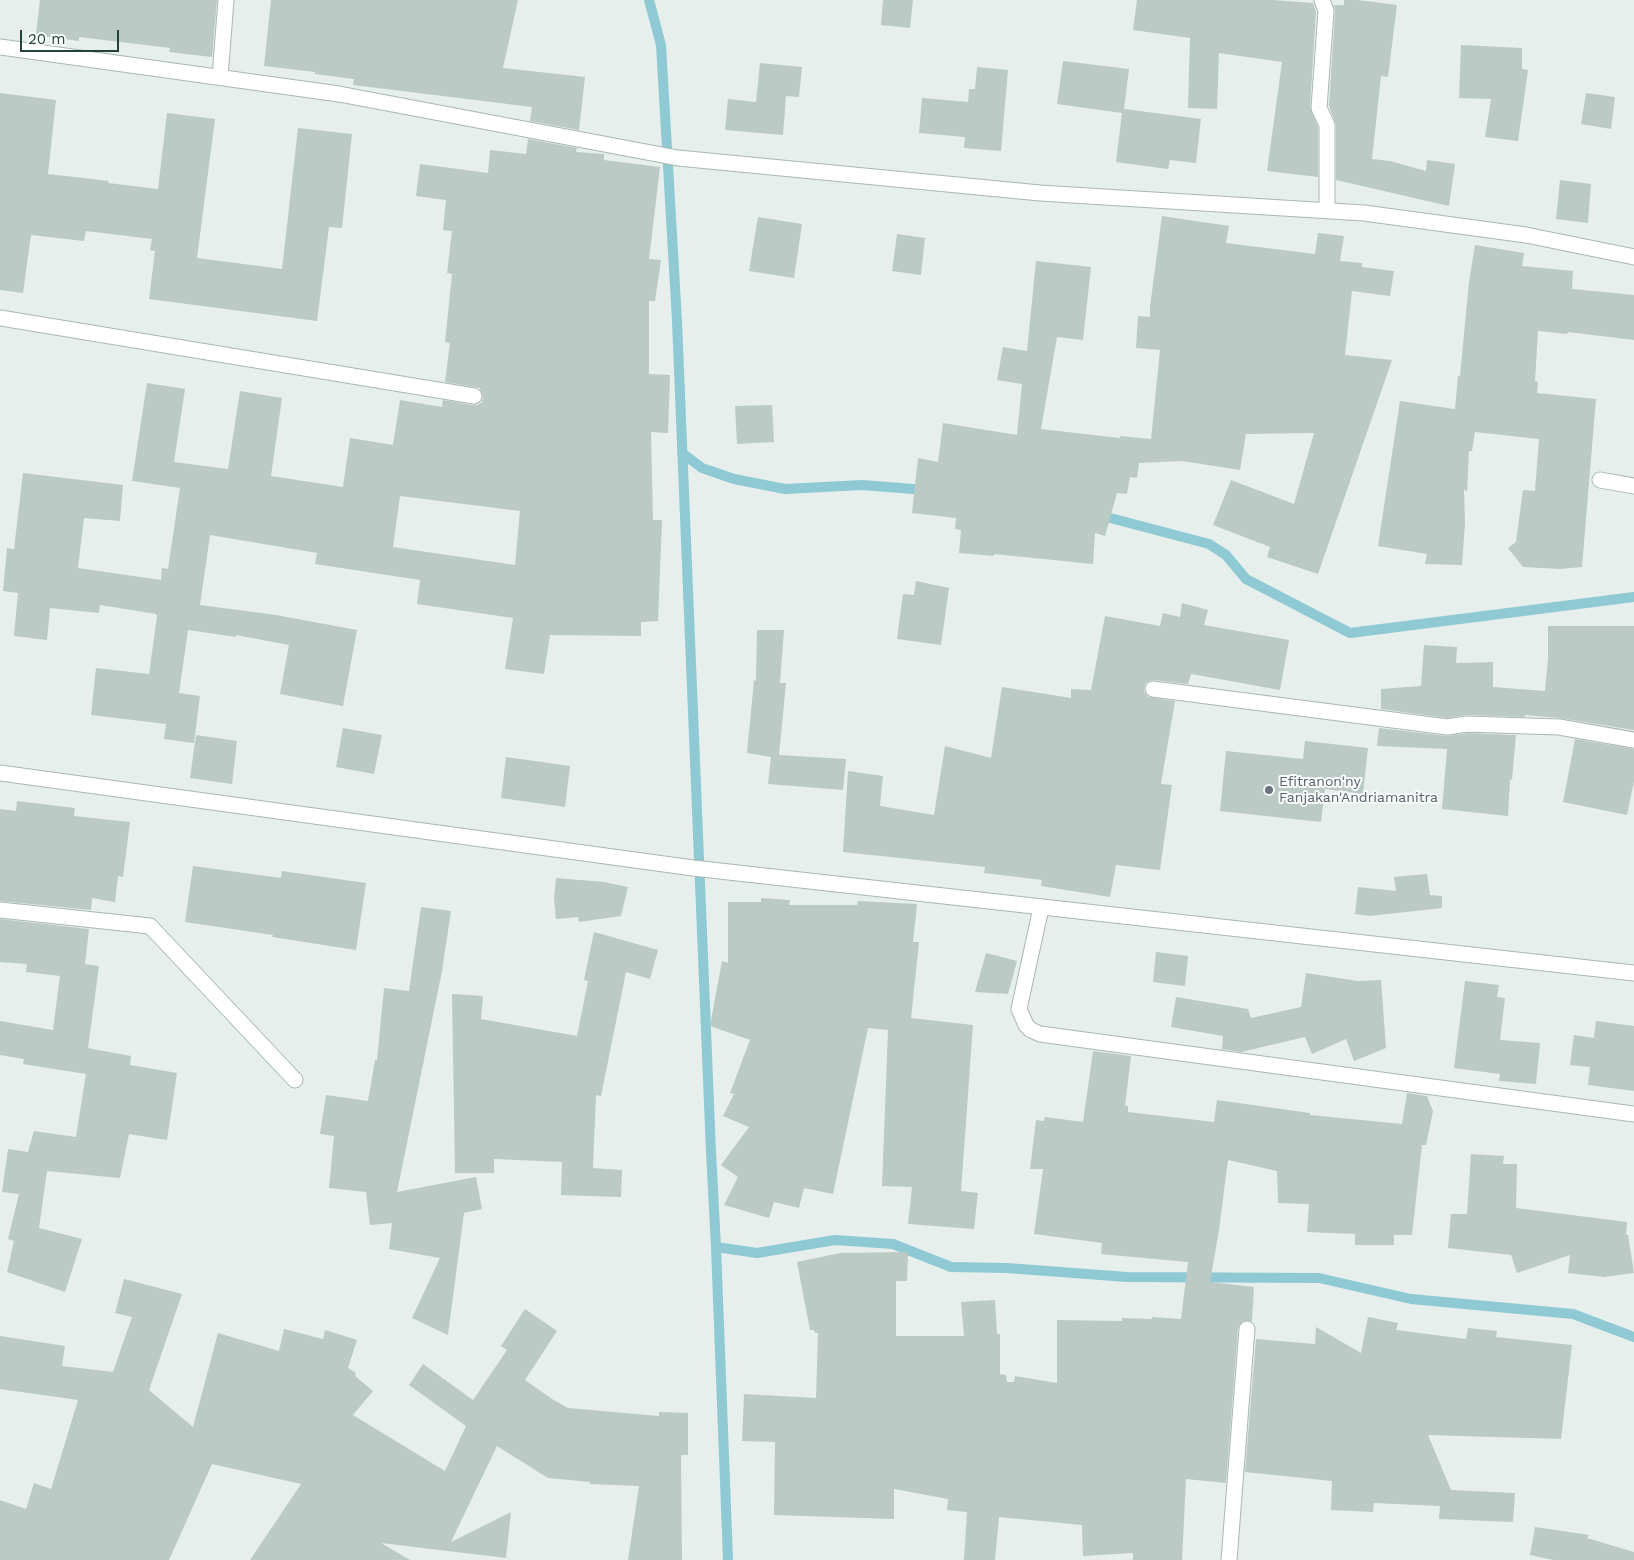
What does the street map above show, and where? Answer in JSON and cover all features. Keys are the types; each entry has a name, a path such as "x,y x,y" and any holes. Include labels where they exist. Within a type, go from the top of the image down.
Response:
{"street":[{"path":"220,78 226,0"},
{"path":"1322,0 1326,11 1319,108 1327,125 1327,210"},
{"path":"0,47 339,94 678,158 1040,193 1364,212 1526,235 1634,257"},
{"path":"0,318 474,396"},
{"path":"1600,480 1634,486"},
{"path":"1153,689 1447,727 1467,724 1559,727 1634,740"},
{"path":"0,773 692,868 1634,973"},
{"path":"1041,908 1019,1009 1026,1025 1031,1030 1040,1034 1634,1114"},
{"path":"0,910 150,926 295,1080"},
{"path":"1229,1560 1247,1329"}],"building":[{"path":"40,0 217,0 212,57 169,52 170,48 79,37 79,41 36,35"},
{"path":"271,0 518,0 503,68 585,77 579,130 530,121 532,107 353,85 354,79 264,66"},
{"path":"883,0 913,0 910,28 881,25"},
{"path":"1137,0 1273,0 1313,3 1316,12 1310,107 1318,127 1318,177 1267,171 1282,62 1219,53 1217,109 1188,108 1190,38 1133,30"},
{"path":"1344,0 1397,5 1388,77 1381,76 1372,159 1390,161 1426,171 1427,160 1455,164 1449,206 1336,180 1336,125 1329,106 1334,5 1344,5"},
{"path":"1461,45 1522,48 1522,69 1528,70 1518,141 1485,137 1491,99 1459,98"},
{"path":"1063,61 1129,69 1124,109 1201,119 1196,163 1170,160 1168,169 1116,162 1122,113 1057,104"},
{"path":"760,63 802,67 799,97 786,96 783,135 725,130 728,99 756,102"},
{"path":"977,67 1008,70 1001,151 964,148 965,137 919,133 922,98 968,102 969,89 975,89"},
{"path":"0,93 56,100 48,174 109,181 108,183 158,189 167,113 215,119 197,258 282,269 298,128 352,134 342,228 329,227 317,321 149,299 155,251 150,250 152,239 86,231 84,241 31,235 23,293 0,290"},
{"path":"1586,93 1615,97 1611,129 1581,124"},
{"path":"528,139 577,148 576,152 604,154 604,160 660,167 649,259 661,260 655,301 649,301 649,374 670,375 668,433 651,432 653,520 662,520 658,621 641,622 641,636 550,635 544,674 505,669 513,618 417,604 420,580 315,564 317,553 210,535 200,605 276,615 357,630 343,706 280,694 289,645 236,635 236,637 188,630 179,693 200,696 194,743 164,739 166,724 91,715 96,668 149,674 157,616 156,614 100,605 99,613 50,608 47,640 14,636 18,593 3,591 7,548 14,549 23,473 123,485 120,521 84,518 78,568 161,580 162,568 168,569 180,488 132,481 147,383 185,389 174,462 228,469 240,391 282,398 271,476 343,487 350,438 393,445 400,400 442,407 443,400 478,405 482,402 483,397 480,388 445,382 450,343 445,342 452,274 447,273 452,231 443,230 446,200 416,196 420,164 488,173 490,150 526,154","holes":["400,496 520,511 515,565 393,547"]},
{"path":"1560,180 1591,184 1588,223 1556,219"},
{"path":"1162,216 1229,226 1226,243 1315,254 1318,233 1344,236 1340,261 1362,263 1362,267 1394,271 1390,296 1352,291 1345,355 1392,360 1318,574 1267,557 1270,547 1213,525 1231,480 1294,504 1314,433 1246,434 1240,470 1182,461 1139,463 1137,478 1130,477 1127,494 1117,493 1105,536 1095,533 1093,564 994,554 994,556 959,553 961,530 955,529 956,518 912,513 918,458 938,462 943,423 1017,435 1022,384 997,380 1003,347 1027,351 1036,261 1091,267 1083,340 1057,337 1041,429 1120,438 1120,436 1151,439 1160,350 1136,348 1138,316 1150,317"},
{"path":"758,217 802,224 794,278 749,271"},
{"path":"897,234 925,238 921,275 892,271"},
{"path":"1475,245 1524,253 1522,266 1573,271 1572,289 1634,295 1634,340 1568,332 1567,334 1538,331 1535,381 1538,382 1537,393 1596,399 1582,567 1560,569 1523,567 1508,548 1516,542 1523,490 1535,491 1539,439 1475,432 1472,451 1469,451 1467,492 1464,489 1465,523 1462,565 1425,564 1427,554 1378,546 1400,401 1455,409"},
{"path":"772,405 774,442 737,444 735,406"},
{"path":"916,581 949,588 941,645 897,639 903,594 914,595"},
{"path":"1182,603 1208,610 1204,625 1289,640 1280,690 1191,674 1188,684 1154,680 1145,684 1144,692 1148,697 1175,701 1161,784 1172,785 1160,870 1116,865 1110,897 1041,886 1042,880 984,873 985,867 843,852 848,771 883,776 880,806 934,815 945,746 991,758 1002,687 1071,698 1071,689 1091,690 1105,616 1160,626 1163,613 1180,617"},
{"path":"1548,626 1634,626 1634,730 1559,718 1525,715 1525,717 1467,715 1447,718 1381,709 1381,689 1421,686 1424,645 1457,647 1456,663 1493,662 1493,687 1545,691 1548,659"},
{"path":"757,630 784,630 780,683 786,683 779,755 846,759 843,790 768,784 771,757 747,753 754,680 756,681"},
{"path":"343,728 382,735 374,774 336,767"},
{"path":"1379,728 1446,736 1468,733 1516,735 1512,780 1510,779 1508,816 1442,809 1447,749 1377,746"},
{"path":"196,735 237,741 232,784 190,778"},
{"path":"1575,739 1634,749 1634,781 1627,815 1563,802"},
{"path":"1305,741 1368,748 1363,794 1325,789 1321,822 1220,811 1226,751 1303,759"},
{"path":"506,757 570,766 565,807 501,798"},
{"path":"17,801 75,808 74,816 130,822 123,877 118,876 115,902 92,898 91,910 0,901 0,809 16,811"},
{"path":"193,866 281,878 282,871 366,883 356,950 185,922"},
{"path":"1427,874 1430,895 1442,896 1442,908 1369,916 1355,914 1358,887 1396,891 1394,877"},
{"path":"556,878 604,882 628,887 621,916 579,922 578,917 556,919 554,898"},
{"path":"761,898 790,900 789,905 857,905 858,901 917,904 913,942 919,942 911,1018 973,1025 961,1191 978,1193 974,1229 908,1224 912,1187 882,1186 888,1030 868,1028 833,1194 804,1188 799,1208 774,1202 769,1218 724,1205 738,1177 721,1165 749,1127 723,1116 734,1094 730,1093 750,1040 710,1026 722,961 728,963 728,902 761,902"},
{"path":"421,907 451,911 442,971 397,1192 476,1177 482,1209 464,1213 448,1335 412,1318 440,1258 389,1249 392,1223 370,1225 366,1192 329,1188 334,1136 320,1134 326,1095 368,1101 375,1060 377,1060 384,988 409,991"},
{"path":"0,919 89,929 85,964 99,966 88,1048 131,1056 130,1065 177,1073 167,1140 129,1134 120,1178 47,1171 39,1228 82,1239 65,1292 7,1272 14,1241 8,1239 19,1194 2,1192 8,1149 28,1152 34,1131 76,1137 86,1074 23,1064 24,1059 0,1055 0,1021 53,1030 60,976 26,972 27,964 0,962"},
{"path":"594,932 658,950 650,979 626,972 601,1096 596,1095 593,1168 622,1170 621,1197 561,1195 562,1162 494,1159 494,1173 455,1173 452,994 483,996 481,1019 577,1036 588,981 584,980"},
{"path":"1156,952 1188,956 1185,986 1153,982"},
{"path":"986,953 1017,961 1008,994 975,992"},
{"path":"1306,973 1358,981 1381,980 1386,1048 1354,1061 1346,1039 1312,1054 1305,1037 1241,1052 1222,1049 1223,1036 1171,1027 1176,997 1248,1009 1251,1018 1301,1007"},
{"path":"1465,981 1499,985 1497,997 1505,998 1500,1040 1540,1043 1536,1084 1499,1081 1500,1074 1454,1068"},
{"path":"1596,1021 1634,1026 1634,1091 1588,1085 1590,1067 1570,1065 1574,1035 1594,1038"},
{"path":"1093,1051 1131,1056 1125,1106 1128,1106 1128,1112 1214,1122 1217,1100 1310,1113 1310,1115 1402,1124 1407,1093 1427,1096 1433,1111 1426,1145 1422,1145 1412,1235 1394,1235 1394,1245 1355,1245 1355,1234 1307,1232 1309,1204 1278,1203 1277,1171 1228,1160 1210,1282 1254,1287 1252,1321 1243,1321 1238,1328 1226,1483 1186,1479 1182,1560 1133,1560 1133,1553 1083,1556 1082,1525 999,1517 995,1560 964,1560 967,1512 947,1510 948,1499 894,1489 894,1519 774,1515 775,1442 742,1441 744,1394 816,1398 818,1333 810,1330 797,1262 840,1253 908,1252 907,1281 896,1281 896,1336 964,1336 961,1302 995,1300 997,1334 1000,1334 1000,1374 1006,1375 1007,1382 1014,1382 1015,1376 1057,1383 1057,1320 1122,1321 1122,1318 1152,1319 1152,1317 1181,1319 1188,1262 1101,1254 1102,1243 1034,1234 1043,1169 1030,1169 1036,1120 1044,1121 1045,1117 1083,1122"},
{"path":"1471,1154 1504,1156 1503,1164 1517,1164 1516,1208 1627,1222 1626,1235 1628,1235 1634,1273 1604,1277 1568,1273 1570,1255 1517,1273 1511,1255 1448,1248 1451,1214 1467,1214"},
{"path":"124,1279 182,1294 149,1390 193,1427 218,1333 279,1351 284,1329 323,1339 325,1330 357,1340 348,1368 356,1373 355,1376 373,1391 353,1415 445,1471 466,1426 409,1385 423,1364 473,1400 507,1350 501,1346 525,1309 557,1331 525,1380 552,1399 568,1408 659,1416 659,1412 688,1413 688,1455 681,1455 682,1560 628,1560 639,1486 590,1484 590,1482 548,1478 497,1446 451,1542 511,1512 506,1558 381,1543 410,1560 250,1560 301,1484 212,1464 169,1560 0,1560 0,1500 26,1509 34,1483 51,1489 78,1400 0,1389 0,1336 65,1346 62,1366 113,1372 132,1317 115,1313"},
{"path":"1368,1317 1398,1323 1396,1330 1466,1339 1468,1328 1497,1331 1496,1337 1572,1345 1561,1439 1428,1435 1451,1490 1515,1493 1513,1522 1439,1519 1440,1506 1374,1503 1373,1512 1331,1510 1332,1481 1245,1472 1256,1339 1315,1344 1316,1327 1361,1353"},
{"path":"1535,1527 1589,1535 1587,1538 1634,1552 1634,1560 1553,1560 1530,1555"}],"waterway":[{"path":"649,0 661,45 677,321 728,1560"},
{"path":"682,453 702,468 734,479 785,489 862,485 926,490"},
{"path":"1099,515 1209,544 1226,555 1246,579 1350,633 1634,597"},
{"path":"716,1247 757,1253 835,1240 893,1244 951,1267 1007,1268 1127,1277 1319,1278 1411,1299 1573,1314 1634,1337"}],"place":[{"name":"Efitranon'ny Fanjakan'Andriamanitra","path":"1269,790"}]}
